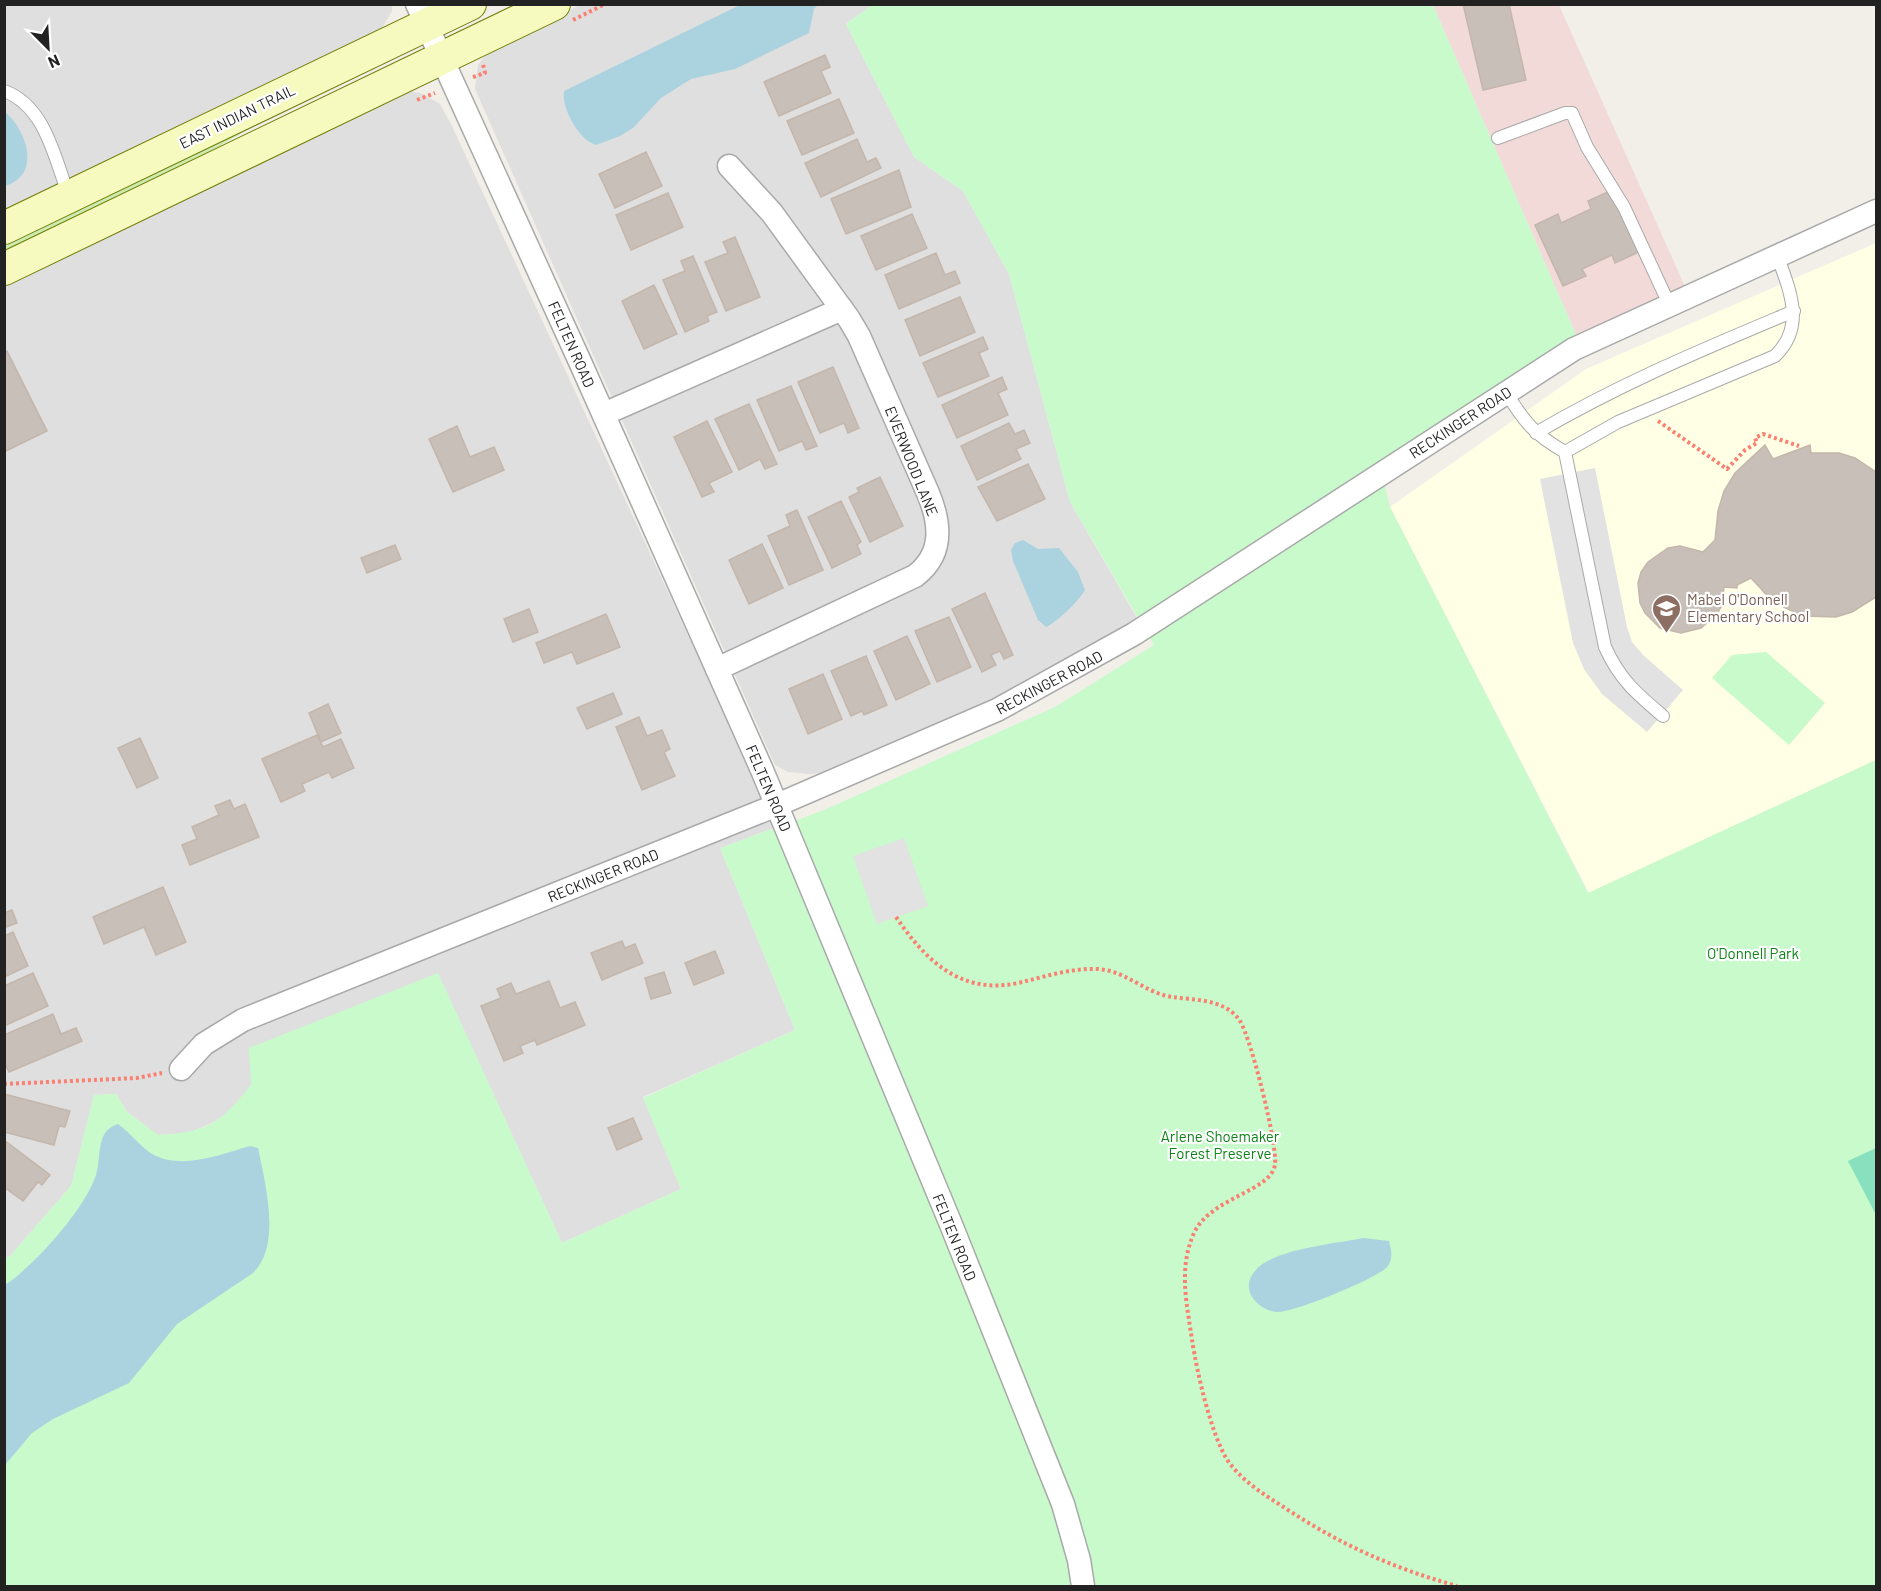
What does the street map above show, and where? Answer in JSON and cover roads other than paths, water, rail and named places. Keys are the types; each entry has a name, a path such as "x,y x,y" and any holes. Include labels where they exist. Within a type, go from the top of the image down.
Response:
{"main road":[{"name":"EAST INDIAN TRAIL","path":"4,228 421,15 470,4"},
{"path":"4,269 554,4"}],"street":[{"name":"FELTEN ROAD","path":"421,15 604,414 777,805 950,1222 1063,1504 1079,1560 1083,1587"},
{"name":"EVERWOOD LANE","path":"717,669 898,586 924,569 938,546 936,512 859,336 772,213 729,166"},
{"name":"RECKINGER ROAD","path":"181,1069 204,1044 243,1020 777,805 997,710 1080,666 1574,349 1876,211"},
{"path":"604,414 842,309"}],"lane":[{"path":"4,91 13,94 34,112 48,137 69,196"},
{"path":"1498,138 1564,113 1572,113 1587,147 1623,207 1669,304"},
{"path":"1565,452 1618,422 1775,356 1790,336 1794,311 1777,255"},
{"path":"1536,433 1643,375 1794,311"},
{"path":"1506,392 1524,423 1565,452 1605,647 1615,669 1628,686 1663,716"}],"water":[{"path":"740,5 818,5 814,9 809,33 735,69 691,79 661,98 633,128 620,136 596,145 583,137 568,114 564,91"},
{"path":"4,111 19,129 27,152 24,172 17,180 5,186"},
{"path":"1023,540 1038,549 1059,548 1078,572 1085,590 1067,611 1046,627 1038,620 1013,561 1011,550 1015,543"},
{"path":"118,1124 149,1152 165,1159 190,1161 250,1146 258,1148 269,1213 267,1247 262,1261 253,1273 177,1324 129,1383 53,1419 32,1433 5,1465 5,1285 44,1251 70,1220 90,1189 96,1175 101,1145 106,1132"},
{"path":"1363,1238 1389,1241 1391,1251 1391,1260 1387,1267 1368,1279 1286,1311 1270,1310 1257,1303 1253,1297 1249,1285 1251,1278 1263,1264 1275,1257 1321,1245"}],"place":[{"name":"Mabel O'Donnell Elementary School","path":"1666,634"}],"park label":[{"name":"O'Donnell Park","path":"1753,953"},
{"name":"Arlene Shoemaker Forest Preserve","path":"1220,1144"}]}
